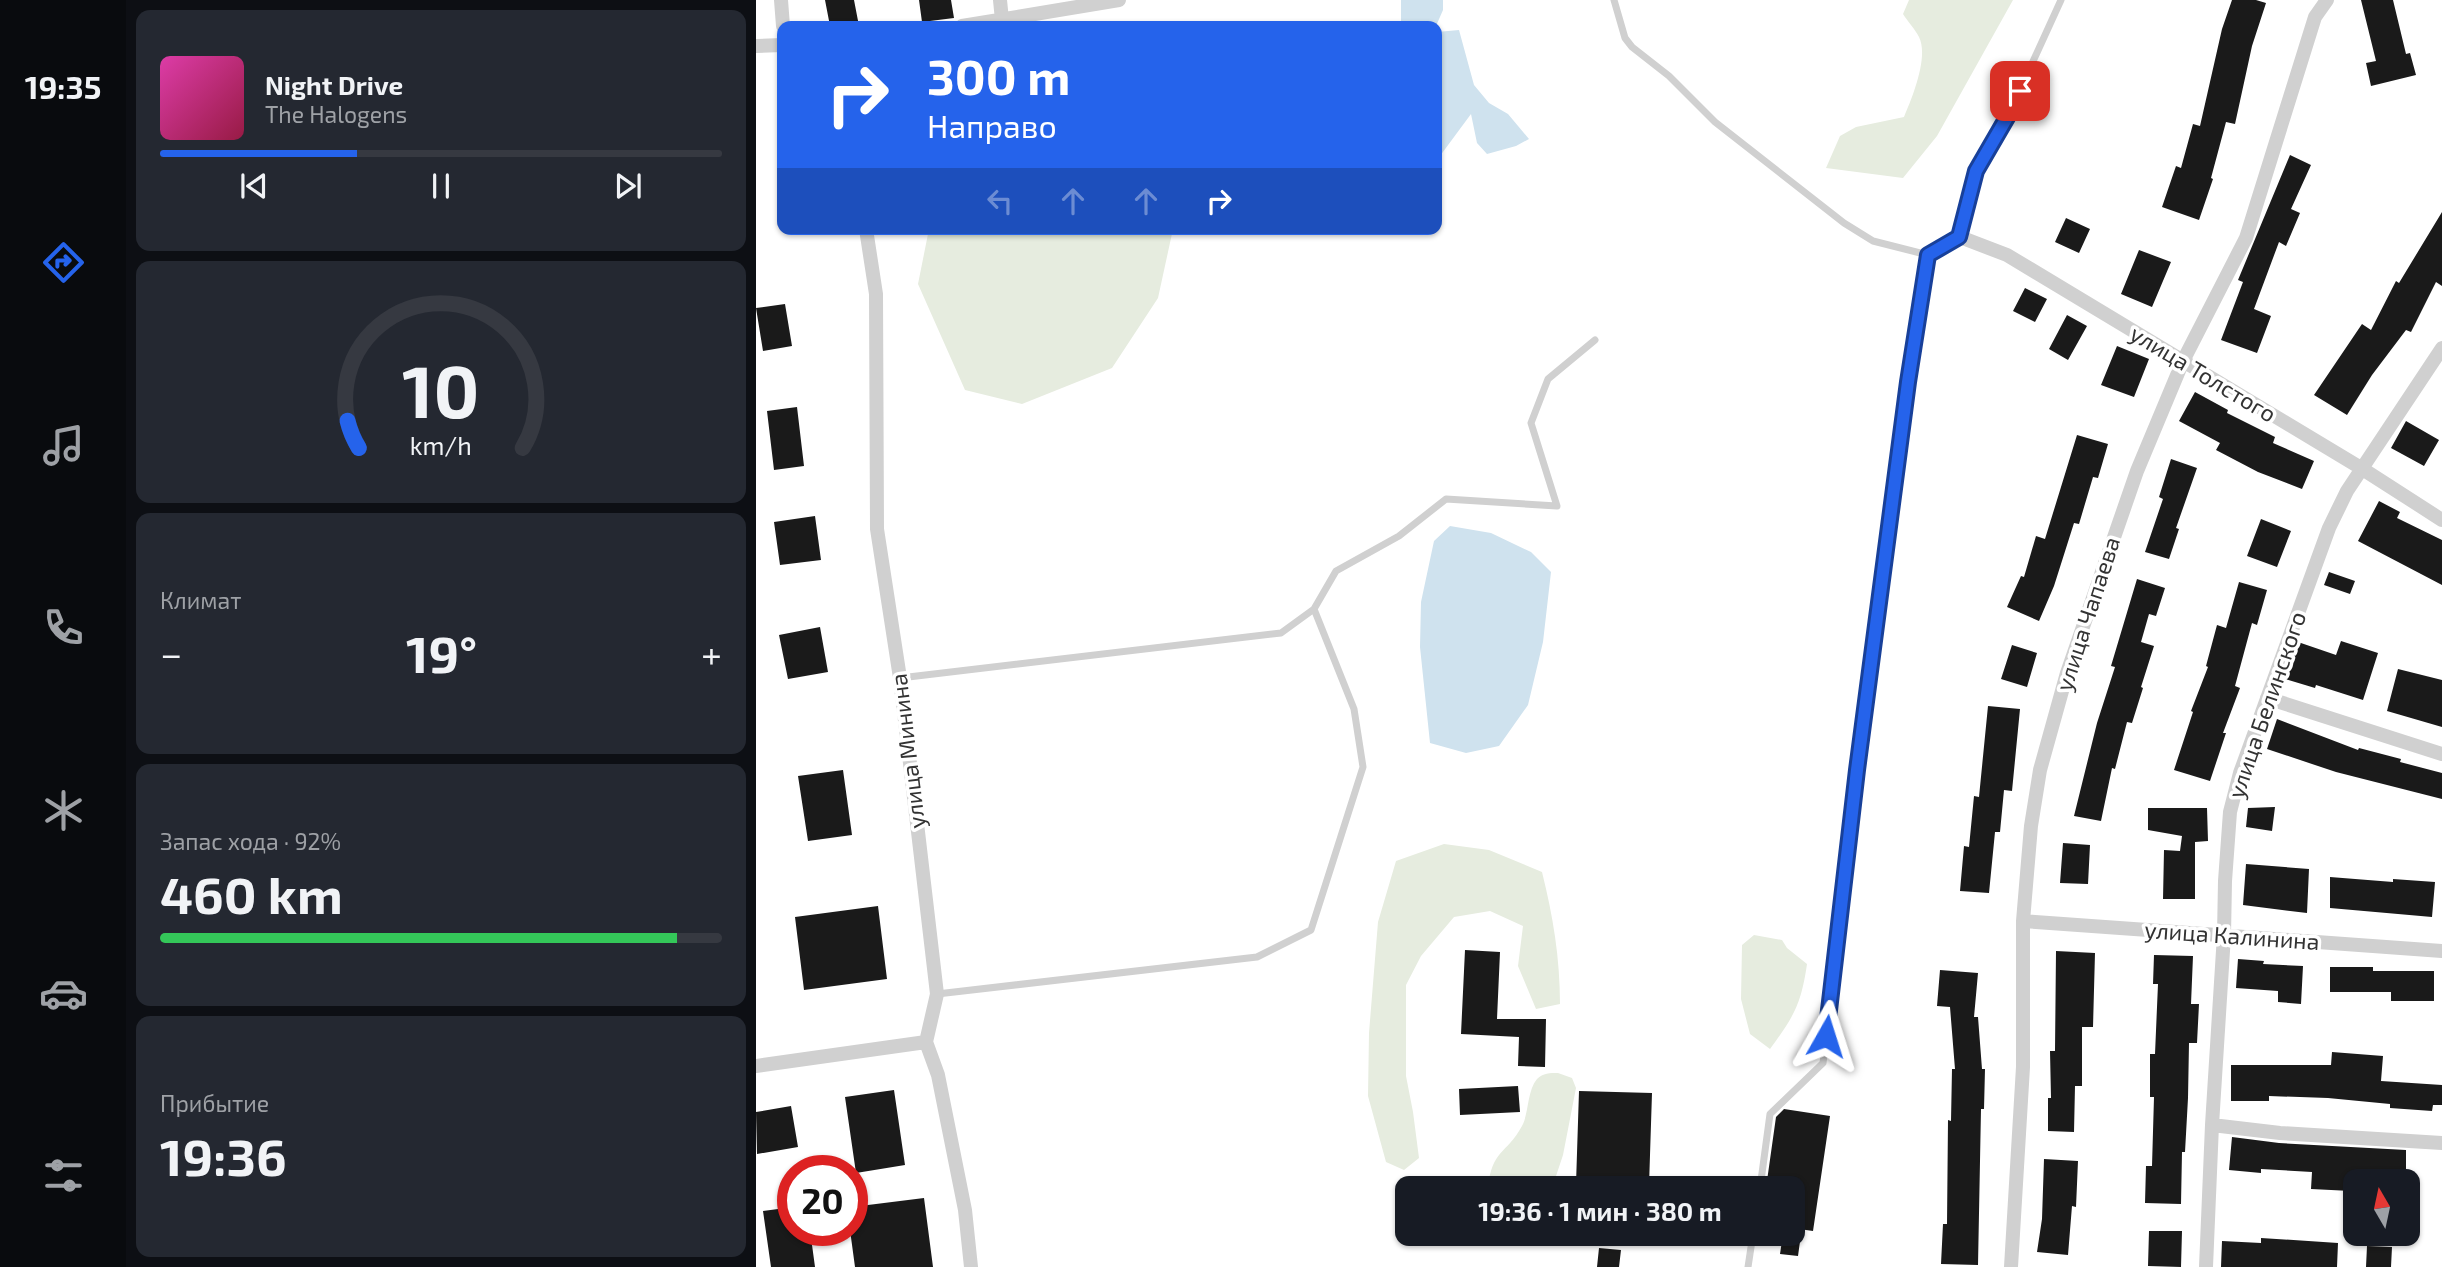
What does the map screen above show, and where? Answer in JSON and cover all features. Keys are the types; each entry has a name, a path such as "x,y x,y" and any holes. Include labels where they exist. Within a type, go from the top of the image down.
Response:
{"street":[{"path":"781,0 783,21"},
{"path":"1000,0 1002,20"},
{"path":"995,21 1119,0"},
{"name":"улица Чапаева","path":"2011,1267 2023,1067 2023,921 2031,826 2040,770 2067,673 2137,471 2183,361 2246,238 2315,17 2327,0"},
{"path":"756,46 777,45"},
{"name":"улица Минина","path":"867,235 876,294 877,528 900,678 937,993 926,1042"},
{"name":"улица Толстого","path":"1959,237 2007,255 2361,468 2442,520"},
{"name":"улица Белинского","path":"2206,1267 2225,881 2230,812 2240,772 2329,528 2361,468 2442,348"},
{"path":"2267,698 2442,754"},
{"name":"улица Калинина","path":"2023,921 2442,951"},
{"path":"756,1066 926,1042 938,1075 960,1183 971,1267"},
{"path":"2212,1125 2280,1133 2442,1143"}],"lane":[{"path":"1614,0 1625,38 1632,47 1669,76 1715,122 1844,223 1873,241 1928,255 1959,237 1976,171 2009,114 2061,0"},
{"path":"1761,1176 1770,1114 1823,1063 1858,757 1908,382 1928,255"},
{"path":"900,678 1281,633 1314,609 1336,570 1399,536 1446,499 1557,506 1531,423 1548,379 1595,340"},
{"path":"937,993 1257,957 1311,930 1363,767 1354,709 1314,609"},
{"path":"1748,1267 1751,1246"}],"shaded area":[{"path":"1909,0 2013,0 1937,136 1903,178 1826,168 1840,136 1856,127 1904,117 1918,77 1922,55 1919,37 1903,14"},
{"path":"928,235 1172,235 1158,298 1112,368 1022,404 965,390 918,284"},
{"path":"1444,844 1489,850 1542,872 1555,937 1560,1004 1536,1009 1518,966 1523,926 1490,911 1454,917 1421,956 1406,985 1406,1076 1419,1158 1404,1170 1386,1162 1368,1096 1369,1033 1378,922 1396,861"},
{"path":"1754,935 1782,940 1787,948 1807,964 1795,1010 1770,1049 1750,1034 1741,999 1742,945"},
{"path":"1549,1073 1572,1078 1576,1088 1563,1155 1556,1176 1490,1176 1496,1159 1522,1126 1534,1084 1537,1079"}],"water":[{"path":"1401,0 1443,0 1443,10 1438,21 1401,21"},
{"path":"1459,30 1474,85 1489,103 1508,114 1529,139 1516,146 1487,154 1477,143 1471,114 1442,153 1442,32"},
{"path":"1450,526 1491,533 1531,552 1551,572 1543,642 1528,705 1499,746 1466,753 1430,743 1420,647 1421,602 1434,541"}],"building":[{"path":"825,0 854,0 858,21 829,21"},
{"path":"919,0 951,0 954,18 922,21"},
{"path":"2232,0 2256,0 2266,3 2252,46 2235,124 2226,122 2211,178 2213,179 2199,220 2162,207 2176,166 2181,168 2193,124 2200,126 2222,29"},
{"path":"2361,0 2393,0 2406,54 2410,53 2416,75 2371,86 2366,63 2376,61"},
{"path":"2290,155 2311,165 2291,209 2300,213 2286,246 2279,242 2254,309 2271,316 2257,353 2221,340 2243,282 2238,280"},
{"path":"2442,212 2442,286 2436,282 2411,332 2406,330 2372,375 2347,415 2314,395 2362,324 2371,330 2396,281 2399,283"},
{"path":"2066,218 2090,229 2079,253 2055,242"},
{"path":"2139,250 2171,262 2152,307 2121,294"},
{"path":"2025,288 2047,299 2035,322 2013,311"},
{"path":"785,304 792,346 763,351 756,308"},
{"path":"2067,315 2087,326 2068,360 2049,349"},
{"path":"2117,346 2149,359 2134,397 2101,385"},
{"path":"2195,392 2228,410 2227,413 2275,437 2273,443 2314,461 2302,489 2258,472 2216,450 2220,443 2179,421"},
{"path":"797,407 804,466 774,470 767,411"},
{"path":"2406,421 2439,440 2424,466 2391,448"},
{"path":"2077,435 2108,444 2098,478 2093,477 2079,524 2074,523 2054,586 2039,621 2007,607 2021,576 2024,577 2036,536 2045,539"},
{"path":"2171,459 2197,468 2176,528 2179,529 2169,559 2145,552 2163,499 2159,497"},
{"path":"2379,501 2400,512 2397,518 2442,540 2442,585 2358,541"},
{"path":"815,516 821,560 780,565 774,522"},
{"path":"2261,519 2291,531 2277,567 2247,556"},
{"path":"2329,572 2355,581 2350,594 2324,585"},
{"path":"2137,579 2165,588 2156,616 2149,614 2141,642 2154,646 2141,687 2143,688 2132,723 2127,722 2115,769 2112,768 2101,821 2074,816 2097,723 2115,667 2111,666"},
{"path":"2239,582 2267,590 2257,625 2252,623 2235,686 2240,688 2223,733 2226,733 2210,781 2174,770 2193,712 2191,711 2208,667 2206,666 2217,625 2226,628"},
{"path":"820,627 828,672 788,679 779,635"},
{"path":"2341,641 2378,653 2363,700 2316,685 2315,688 2285,679 2298,642 2336,655"},
{"path":"2012,645 2037,653 2027,687 2001,679"},
{"path":"2398,669 2442,680 2442,727 2387,711"},
{"path":"1988,706 2020,709 2012,791 2004,790 2000,832 1995,832 1989,893 1960,891 1964,846 1969,847 1974,796 1979,797"},
{"path":"2277,719 2358,750 2359,748 2401,759 2400,762 2442,773 2442,799 2336,772 2267,749"},
{"path":"843,770 852,835 808,841 798,776"},
{"path":"2275,807 2272,831 2246,827 2248,808"},
{"path":"2148,808 2207,808 2208,841 2195,842 2195,899 2163,899 2164,850 2180,851 2182,836 2148,830"},
{"path":"2063,843 2090,845 2088,884 2060,883"},
{"path":"2246,864 2309,869 2307,913 2243,905"},
{"path":"2330,877 2435,882 2432,917 2330,908"},
{"path":"878,906 887,979 804,990 795,917"},
{"path":"1465,950 1500,952 1497,1019 1546,1019 1545,1067 1518,1066 1519,1037 1461,1034"},
{"path":"2056,951 2095,953 2093,1027 2082,1027 2082,1086 2075,1086 2074,1132 2048,1131 2048,1098 2051,1098 2050,1051 2055,1051"},
{"path":"2154,955 2193,956 2191,1004 2199,1004 2197,1043 2189,1043 2181,1204 2145,1203 2146,1166 2152,1166 2154,1097 2150,1097 2150,1054 2155,1054 2158,984 2153,984"},
{"path":"2238,959 2264,961 2263,964 2303,966 2301,1004 2278,1002 2278,991 2236,988"},
{"path":"2330,967 2373,967 2373,971 2434,971 2434,1001 2391,1001 2391,992 2330,992"},
{"path":"1940,970 1978,973 1974,1017 1978,1017 1982,1069 1985,1069 1984,1109 1981,1109 1978,1265 1941,1264 1943,1224 1947,1224 1948,1120 1951,1121 1952,1069 1955,1069 1950,1007 1937,1006"},
{"path":"2332,1052 2383,1056 2381,1081 2442,1085 2442,1105 2433,1105 2432,1111 2390,1108 2390,1104 2328,1098 2269,1096 2269,1101 2231,1101 2231,1065 2331,1065"},
{"path":"1518,1086 1520,1112 1460,1115 1459,1089"},
{"path":"894,1090 905,1165 868,1171 868,1155 853,1155 845,1097"},
{"path":"1579,1091 1652,1093 1649,1176 1576,1176"},
{"path":"791,1106 798,1147 757,1154 756,1112"},
{"path":"1784,1109 1830,1116 1813,1231 1805,1230 1805,1176 1768,1176 1776,1117"},
{"path":"2232,1137 2279,1143 2406,1150 2406,1169 2343,1169 2343,1191 2311,1189 2312,1172 2261,1169 2261,1173 2229,1170"},
{"path":"2044,1159 2078,1161 2076,1207 2072,1206 2068,1255 2037,1252 2042,1219"},
{"path":"924,1198 933,1267 855,1267 852,1246 868,1246 868,1205"},
{"path":"777,1209 777,1246 812,1246 815,1267 771,1267 763,1211"},
{"path":"2149,1231 2182,1231 2181,1267 2148,1266"},
{"path":"2261,1238 2338,1243 2337,1267 2221,1267 2222,1241 2261,1243"},
{"path":"1781,1246 1799,1246 1798,1256 1780,1254"},
{"path":"2367,1246 2392,1247 2391,1267 2366,1267"},
{"path":"1599,1248 1621,1250 1619,1267 1597,1267"}],"route":[{"path":"1826,1036 1857,770 1908,382 1928,255 1959,237 1976,171 2020,91"}]}
